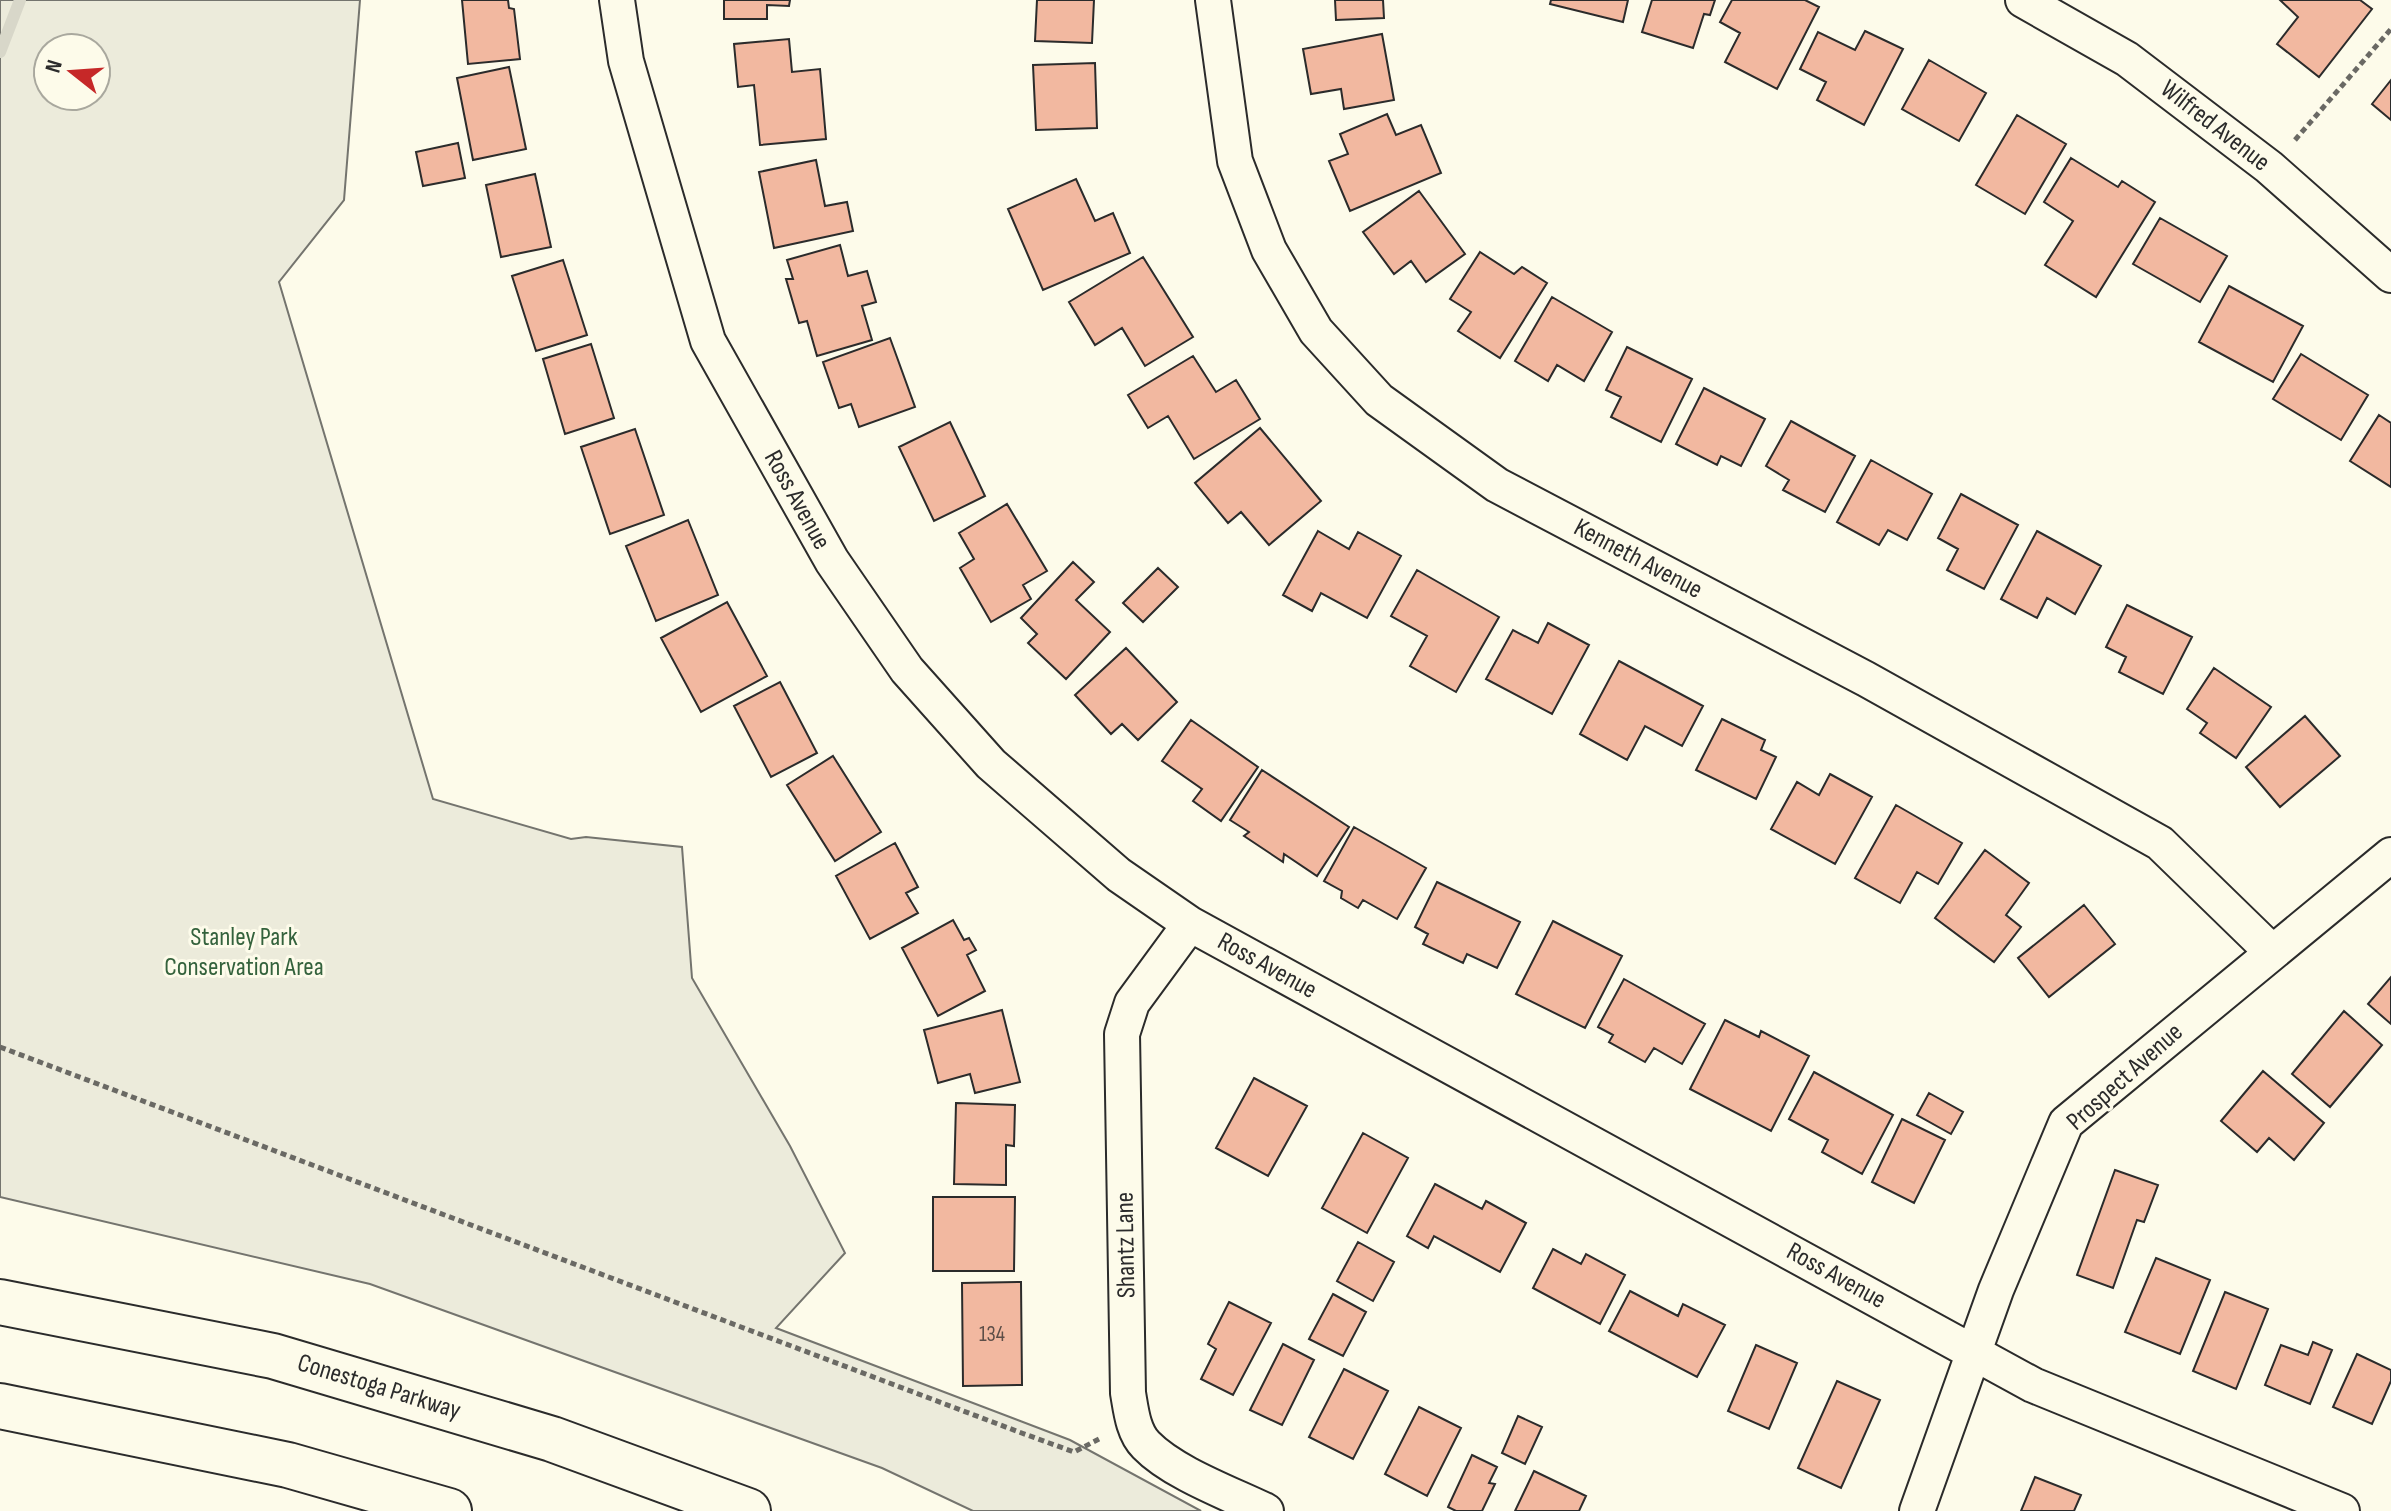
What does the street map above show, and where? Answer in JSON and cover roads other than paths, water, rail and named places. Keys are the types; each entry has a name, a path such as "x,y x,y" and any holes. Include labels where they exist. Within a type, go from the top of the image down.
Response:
{"highway":[{"name":"Conestoga Parkway","path":"0,1302 273,1356 552,1439 748,1511"},
{"path":"0,1406 288,1465 449,1511"}],"street":[{"name":"Ross Avenue","path":"617,0 626,61 708,341 832,561 907,670 991,764 1119,875 1190,924 2033,1385 2342,1511"},
{"name":"Kenneth Avenue","path":"1213,0 1235,161 1269,250 1316,331 1379,400 1497,485 1866,679 2160,843 2271,951"},
{"name":"Wilfred Avenue","path":"2023,0 2127,59 2269,167 2391,275"},
{"name":"Prospect Avenue","path":"1917,1511 1996,1290 2066,1123 2391,855"},
{"name":"Shantz Lane","path":"1190,924 1132,1003 1122,1034 1132,1418 1145,1445 1266,1511"}],"waterway":[{"path":"0,52 20,0"}],"park label":[{"name":"Stanley Park Conservation Area","path":"244,952"}]}
